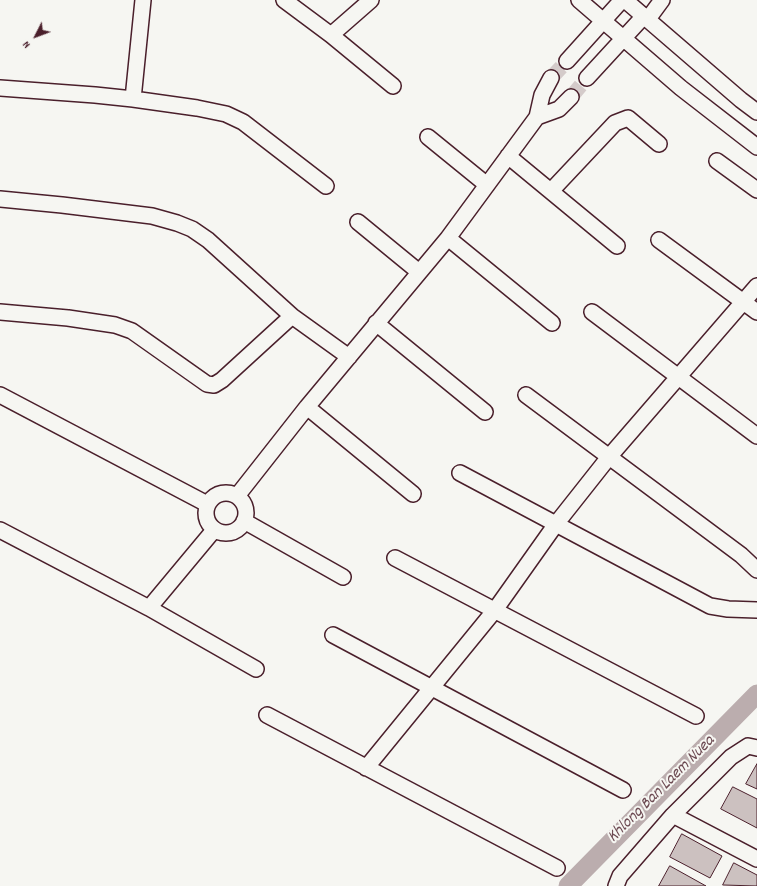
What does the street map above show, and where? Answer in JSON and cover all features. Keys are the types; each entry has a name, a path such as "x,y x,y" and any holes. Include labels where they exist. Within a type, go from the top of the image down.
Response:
{"street":[{"path":"132,99 143,0"},
{"path":"284,0 331,34 394,86"},
{"path":"331,34 371,0"},
{"path":"578,0 681,88 757,147"},
{"path":"567,61 602,21 635,7 662,0"},
{"path":"587,78 624,39 635,7"},
{"path":"635,7 741,100 757,112"},
{"path":"237,496 307,407 448,238 537,116 542,95 551,78"},
{"path":"0,88 132,99 197,108 226,114 243,122 326,186"},
{"path":"537,116 559,109 571,97"},
{"path":"551,191 615,123 628,118 659,144"},
{"path":"428,137 487,185"},
{"path":"508,156 617,246"},
{"path":"717,161 757,190"},
{"path":"0,199 144,215 178,223 192,229 208,240 292,316 348,357"},
{"path":"358,222 419,272"},
{"path":"448,238 552,323"},
{"path":"659,240 757,312"},
{"path":"366,768 495,610 556,524 610,457 757,286"},
{"path":"0,312 68,318 115,325 132,331 207,384 214,385 222,380 292,316"},
{"path":"592,312 757,436"},
{"path":"376,323 485,412"},
{"path":"0,395 207,504"},
{"path":"526,395 741,555 757,570"},
{"path":"307,407 414,494"},
{"path":"460,473 710,606 728,609 757,610"},
{"path":"224,492 231,493 237,496 245,507 246,514 244,521 235,531 228,533 214,530 209,525 206,518 207,504 211,498 217,494 224,492"},
{"path":"244,521 343,577"},
{"path":"0,530 149,608 256,669"},
{"path":"149,608 214,530"},
{"path":"395,558 696,716"},
{"path":"333,635 623,790"},
{"path":"267,715 557,868"},
{"path":"616,886 620,876 673,815 731,757 748,746 757,748"},
{"path":"673,815 757,859"}],"building":[{"path":"757,764 757,789 746,784"},
{"path":"733,787 757,799 757,828 721,809"},
{"path":"682,834 722,856 710,878 670,857"},
{"path":"734,863 757,875 757,886 723,885"},
{"path":"670,866 706,886 659,886"}],"waterway":[{"name":"Khlong Ban Laem Nuea","path":"568,886 757,694"}],"tunnel":[{"path":"551,78 567,61"},
{"path":"571,97 587,78"}]}
